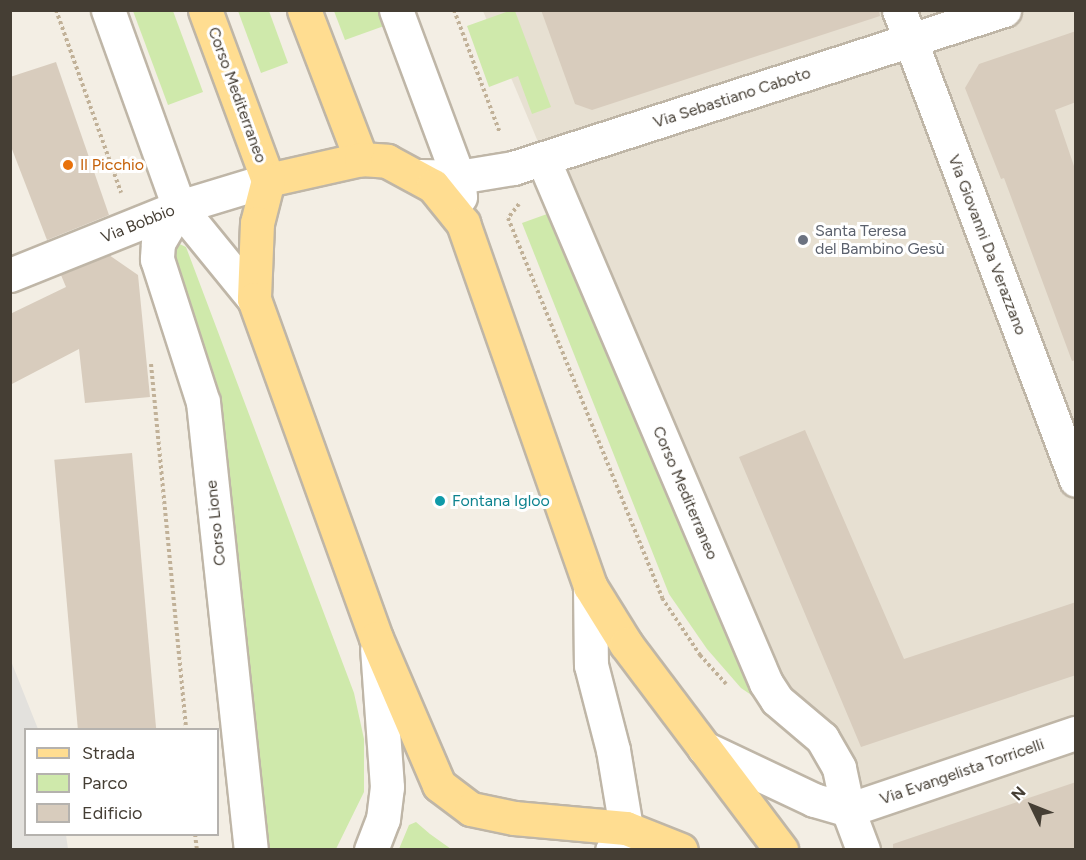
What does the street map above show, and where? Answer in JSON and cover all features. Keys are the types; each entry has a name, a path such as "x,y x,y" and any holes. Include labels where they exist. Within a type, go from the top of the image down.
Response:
{"main road":[{"name":"Corso Mediterraneo","path":"205,10 268,180"},
{"path":"304,10 361,159"},
{"path":"681,849 471,809 439,784 376,638 254,299 257,223 268,180 361,159 387,161 419,176 464,223 590,586 626,644 782,849"}],"street":[{"path":"108,10 179,207 254,299"},
{"path":"396,10 458,177 464,223"},
{"name":"Via Giovanni Da Verazzano","path":"899,10 1076,480"},
{"name":"Via Sebastiano Caboto","path":"458,177 528,163 1004,10"},
{"name":"Corso Mediterraneo","path":"528,163 766,683 777,700 822,738 839,768 848,810 863,849"},
{"path":"419,176 458,177"},
{"name":"Via Bobbio","path":"10,275 179,207 268,180"},
{"name":"Corso Lione","path":"179,207 158,243 157,259 203,402 251,849"},
{"path":"590,586 591,666 613,750 619,839"},
{"path":"371,849 383,819 387,787 376,638"},
{"name":"Via Evangelista Torricelli","path":"848,810 1076,733"},
{"path":"704,748 814,800 848,810"}],"path":[{"path":"56,10 120,184 123,230"},
{"path":"454,10 528,163 519,204 508,218 662,598 700,655 729,686"},
{"path":"150,356 186,728"}],"shaded area":[{"path":"483,11 1075,11 1075,849 875,849 756,660"},
{"path":"11,661 38,728 24,728 24,836 66,836 68,849 11,849"}],"green space":[{"path":"133,11 173,11 203,92 168,105"},
{"path":"238,11 269,11 288,63 261,73"},
{"path":"334,11 378,11 384,26 345,40"},
{"path":"515,11 551,107 532,114 518,76 489,87 467,26"},
{"path":"547,214 766,705 741,688 707,649 669,594 522,223"},
{"path":"173,241 186,247 354,693 364,739 364,792 336,849 265,849 223,417 173,281"},
{"path":"416,822 451,849 399,849 409,825"}],"building":[{"path":"541,10 879,10 880,16 592,110 575,104"},
{"path":"1076,31 1076,102 1055,110 1076,172 1076,360 1072,361 1004,178 1001,179 965,88 979,64"},
{"path":"56,62 109,215 47,240 10,144 10,77"},
{"path":"109,255 138,275 150,397 85,403 79,349 10,385 10,314 66,287 61,275"},
{"path":"805,430 904,659 1076,602 1076,675 861,747 739,457"},
{"path":"132,453 156,728 78,728 54,460"},
{"path":"1076,782 1076,849 893,849 893,844"}],"place":[{"name":"Il Picchio","path":"68,165"},
{"name":"Santa Teresa del Bambino Gesù","path":"803,240"},
{"name":"Fontana Igloo","path":"440,501"}]}
